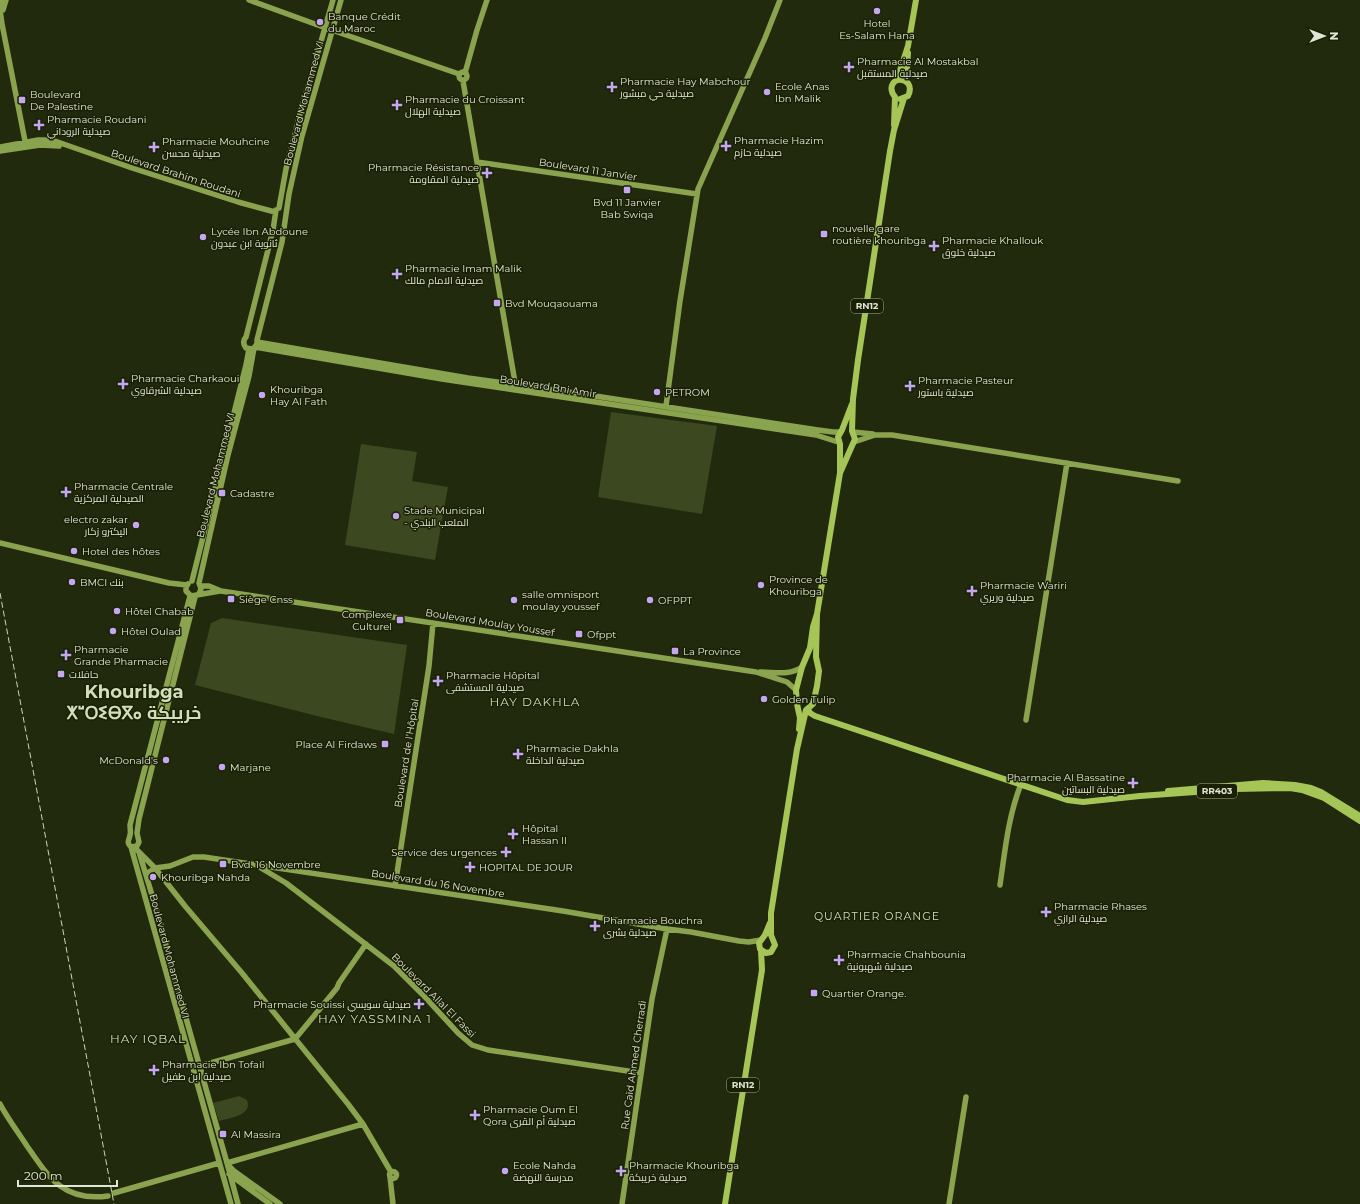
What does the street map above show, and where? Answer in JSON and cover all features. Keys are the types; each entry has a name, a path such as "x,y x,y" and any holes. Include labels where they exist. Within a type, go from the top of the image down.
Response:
{"main road":[{"path":"2,0 0,10 23,142"},
{"path":"1,16 6,0"},
{"path":"249,0 333,31 459,74 462,72 465,73"},
{"name":"Boulevard Mohammed VI","path":"246,337 300,114 333,0"},
{"name":"Boulevard Mohammed VI","path":"191,593 201,589 200,584 228,455 248,376 254,345 282,242 285,214 296,162 307,117 341,0"},
{"path":"463,81 467,77 465,73 487,0"},
{"path":"666,406 680,301 700,183 765,38 780,0"},
{"path":"908,46 897,80 891,87 891,91 899,99 908,96 910,91 909,84 906,81 908,46 916,0"},
{"path":"459,74 459,78 463,81 516,387"},
{"path":"897,80 906,81"},
{"name":"RN12","path":"894,130 895,96"},
{"name":"RN12","path":"840,473 855,437 853,431 853,399 880,212 894,130 904,98"},
{"name":"Boulevard Brahim Roudani","path":"0,147 23,142 52,140 132,168 238,202 276,212"},
{"name":"Boulevard Brahim Roudani","path":"0,151 23,142 73,148"},
{"name":"Boulevard 11 Janvier","path":"476,162 697,194"},
{"path":"284,209 285,214 281,219 278,218 276,212 284,209"},
{"name":"Boulevard Bni Amir","path":"246,337 253,336 254,345 406,373 666,406 833,432 841,431"},
{"path":"246,337 243,343 244,346 254,345"},
{"name":"Boulevard Mohammed VI","path":"192,581 246,365 254,345"},
{"name":"Boulevard Bni Amir","path":"516,387 816,435 839,443"},
{"name":"RN12","path":"724,1204 763,966 775,945 772,938 770,923 779,857 797,749 800,718 796,690 802,667 810,648 813,627 817,614 840,473 838,437 853,399"},
{"path":"841,431 847,429 875,435 892,435 1178,481"},
{"path":"839,443 847,447 853,443 875,435"},
{"path":"1026,720 1067,463"},
{"path":"0,543 169,583 191,593"},
{"path":"135,848 139,842 139,819 191,593 192,581"},
{"name":"Boulevard Moulay Youssef","path":"192,581 221,591"},
{"name":"Boulevard Moulay Youssef","path":"191,593 221,591 756,672"},
{"path":"191,593 130,825 130,837 128,843 155,868 294,1037 362,1123 392,1176 394,1204"},
{"name":"RN12","path":"813,704 819,671 817,660 817,614"},
{"name":"Boulevard de l'Hôpital","path":"395,886 429,666 433,623"},
{"path":"806,659 817,660"},
{"path":"756,672 789,673 802,667"},
{"path":"756,672 787,682 796,690"},
{"path":"798,707 807,710 813,704 815,711 820,716"},
{"name":"RN12","path":"797,749 807,710"},
{"name":"RR403","path":"807,710 812,714 1067,800 1083,802 1236,789 1290,788 1302,790 1324,798 1360,821"},
{"name":"RR403","path":"1067,800 1082,800 1232,785 1263,783 1286,784 1303,786 1321,792 1360,816"},
{"path":"1000,884 1010,818 1021,784"},
{"path":"130,837 133,836 138,838"},
{"name":"Boulevard Mohammed VI","path":"135,848 146,874 238,1204"},
{"name":"Boulevard Mohammed VI","path":"135,848 231,1204"},
{"name":"Boulevard du 16 Novembre","path":"155,868 170,866 197,857 691,932 749,942 760,949"},
{"name":"Boulevard Allal El Fassi","path":"256,865 285,882 366,944 404,976 458,1033 472,1045 488,1050 641,1073"},
{"path":"146,874 155,868"},
{"path":"276,876 278,869"},
{"path":"278,869 285,882"},
{"path":"285,882 286,874 291,871"},
{"name":"RN12","path":"763,966 760,949 762,939 770,923"},
{"name":"Rue Caïd Ahmed Cherradi","path":"622,1204 655,983 666,929"},
{"path":"762,939 767,936 772,938"},
{"name":"Boulevard du 16 Novembre","path":"749,942 762,939"},
{"path":"200,1064 294,1037 337,988 339,982 366,944"},
{"path":"760,949 766,953 770,952"},
{"path":"949,1204 966,1097"},
{"path":"0,1104 42,1168 53,1181 66,1191 74,1194 90,1197 108,1196"},
{"path":"0,1108 5,1113"},
{"path":"227,1163 362,1123"},
{"path":"220,1166 221,1158 234,1171 280,1204"},
{"path":"114,1193 220,1166 226,1169 227,1163"},
{"path":"220,1166 270,1204"}],"green space":[{"path":"611,412 717,426 702,514 598,497"},
{"name":"Stade Municipal - الملعب البلدي","path":"361,444 417,452 412,481 448,487 435,560 345,545"},
{"path":"222,618 407,645 394,734 195,685 211,623"},
{"path":"239,1096 247,1100 247,1110 234,1117 219,1121 213,1103"}],"railway":[{"path":"0,593 114,1204"}],"place":[{"name":"Hotel Es-Salam Hana","path":"877,11"},
{"name":"Banque Crédit du Maroc","path":"320,22"},
{"name":"Pharmacie Al Mostakbal صيدلية المستقبل","path":"849,67"},
{"name":"Pharmacie Hay Mabchour صيدلية حي مبشور","path":"612,87"},
{"name":"Ecole Anas Ibn Malik","path":"767,92"},
{"name":"Boulevard De Palestine","path":"22,100"},
{"name":"Pharmacie du Croissant صيدلية الهلال","path":"397,105"},
{"name":"Pharmacie Roudani صيدلية الروداني","path":"39,125"},
{"name":"Pharmacie Hazim صيدلية حازم","path":"726,146"},
{"name":"Pharmacie Mouhcine صيدلية محسن","path":"154,147"},
{"name":"Pharmacie Résistance صيدلية المقاومة","path":"487,173"},
{"name":"Bvd 11 Janvier Bab Swiqa","path":"627,190"},
{"name":"nouvelle gare routière khouribga","path":"824,234"},
{"name":"Lycée Ibn Abdoune ثانوية ابن عبدون","path":"203,237"},
{"name":"Pharmacie Khallouk صيدلية خلوق","path":"934,246"},
{"name":"Pharmacie Imam Malik صيدلية الامام مالك","path":"397,274"},
{"name":"Bvd Mouqaouama","path":"497,303"},
{"name":"Pharmacie Charkaoui صيدلية الشرقاوي","path":"123,384"},
{"name":"Pharmacie Pasteur صيدلية باستور","path":"910,386"},
{"name":"PETROM","path":"657,392"},
{"name":"Khouribga Hay Al Fath","path":"262,395"},
{"name":"Pharmacie Centrale الصيدلية المركزية","path":"66,492"},
{"name":"Cadastre","path":"222,493"},
{"name":"Stade Municipal - الملعب البلدي","path":"396,516"},
{"name":"electro zakar اليكترو زكار","path":"136,525"},
{"name":"Hotel des hôtes","path":"74,551"},
{"name":"BMCI بنك","path":"72,582"},
{"name":"Province de Khouribga","path":"761,585"},
{"name":"Pharmacie Wariri صيدلية وريري","path":"972,591"},
{"name":"Siège Cnss","path":"231,599"},
{"name":"salle omnisport moulay youssef","path":"514,600"},
{"name":"OFPPT","path":"650,600"},
{"name":"Hôtel Chabab","path":"117,611"},
{"name":"Complexe Culturel","path":"400,620"},
{"name":"Hôtel Oulad","path":"113,631"},
{"name":"Ofppt","path":"579,634"},
{"name":"La Province","path":"675,651"},
{"name":"Pharmacie Grande Pharmacie","path":"66,655"},
{"name":"حافلات","path":"61,674"},
{"name":"Pharmacie Hôpital صيدلية المستشفى","path":"438,681"},
{"name":"Golden Tulip","path":"764,699"},
{"name":"Place Al Firdaws","path":"385,744"},
{"name":"Pharmacie Dakhla صيدلية الداخلة","path":"518,754"},
{"name":"McDonald's","path":"166,760"},
{"name":"Marjane","path":"222,767"},
{"name":"Pharmacie Al Bassatine صيدلية البساتين","path":"1133,783"},
{"name":"Hôpital Hassan II","path":"513,834"},
{"name":"Service des urgences","path":"506,852"},
{"name":"Bvd. 16 Novembre","path":"223,864"},
{"name":"HOPITAL DE JOUR","path":"470,867"},
{"name":"Khouribga Nahda","path":"153,877"},
{"name":"Pharmacie Rhases صيدلية الرازي","path":"1046,912"},
{"name":"Pharmacie Bouchra صيدلية بشرى","path":"595,926"},
{"name":"Pharmacie Chahbounia صيدلية شهبونية","path":"839,960"},
{"name":"Quartier Orange.","path":"814,993"},
{"name":"Pharmacie Souissi صيدلية سويسي","path":"419,1004"},
{"name":"Pharmacie Ibn Tofail صيدلية ابن طفيل","path":"154,1070"},
{"name":"Pharmacie Oum El Qora صيدلية أم القرى","path":"475,1115"},
{"name":"Al Massira","path":"223,1134"},
{"name":"Ecole Nahda مدرسة النهضة","path":"505,1171"},
{"name":"Pharmacie Khouribga صيدلية خريبكة","path":"621,1171"}],"district":[{"name":"Khouribga ⵅⵯⵔⵉⴱⴳⴰ خريبكة","path":"134,702"},
{"name":"HAY DAKHLA","path":"535,702"},
{"name":"QUARTIER ORANGE","path":"877,916"},
{"name":"HAY YASSMINA 1","path":"375,1019"},
{"name":"HAY IQBAL","path":"148,1039"}]}
